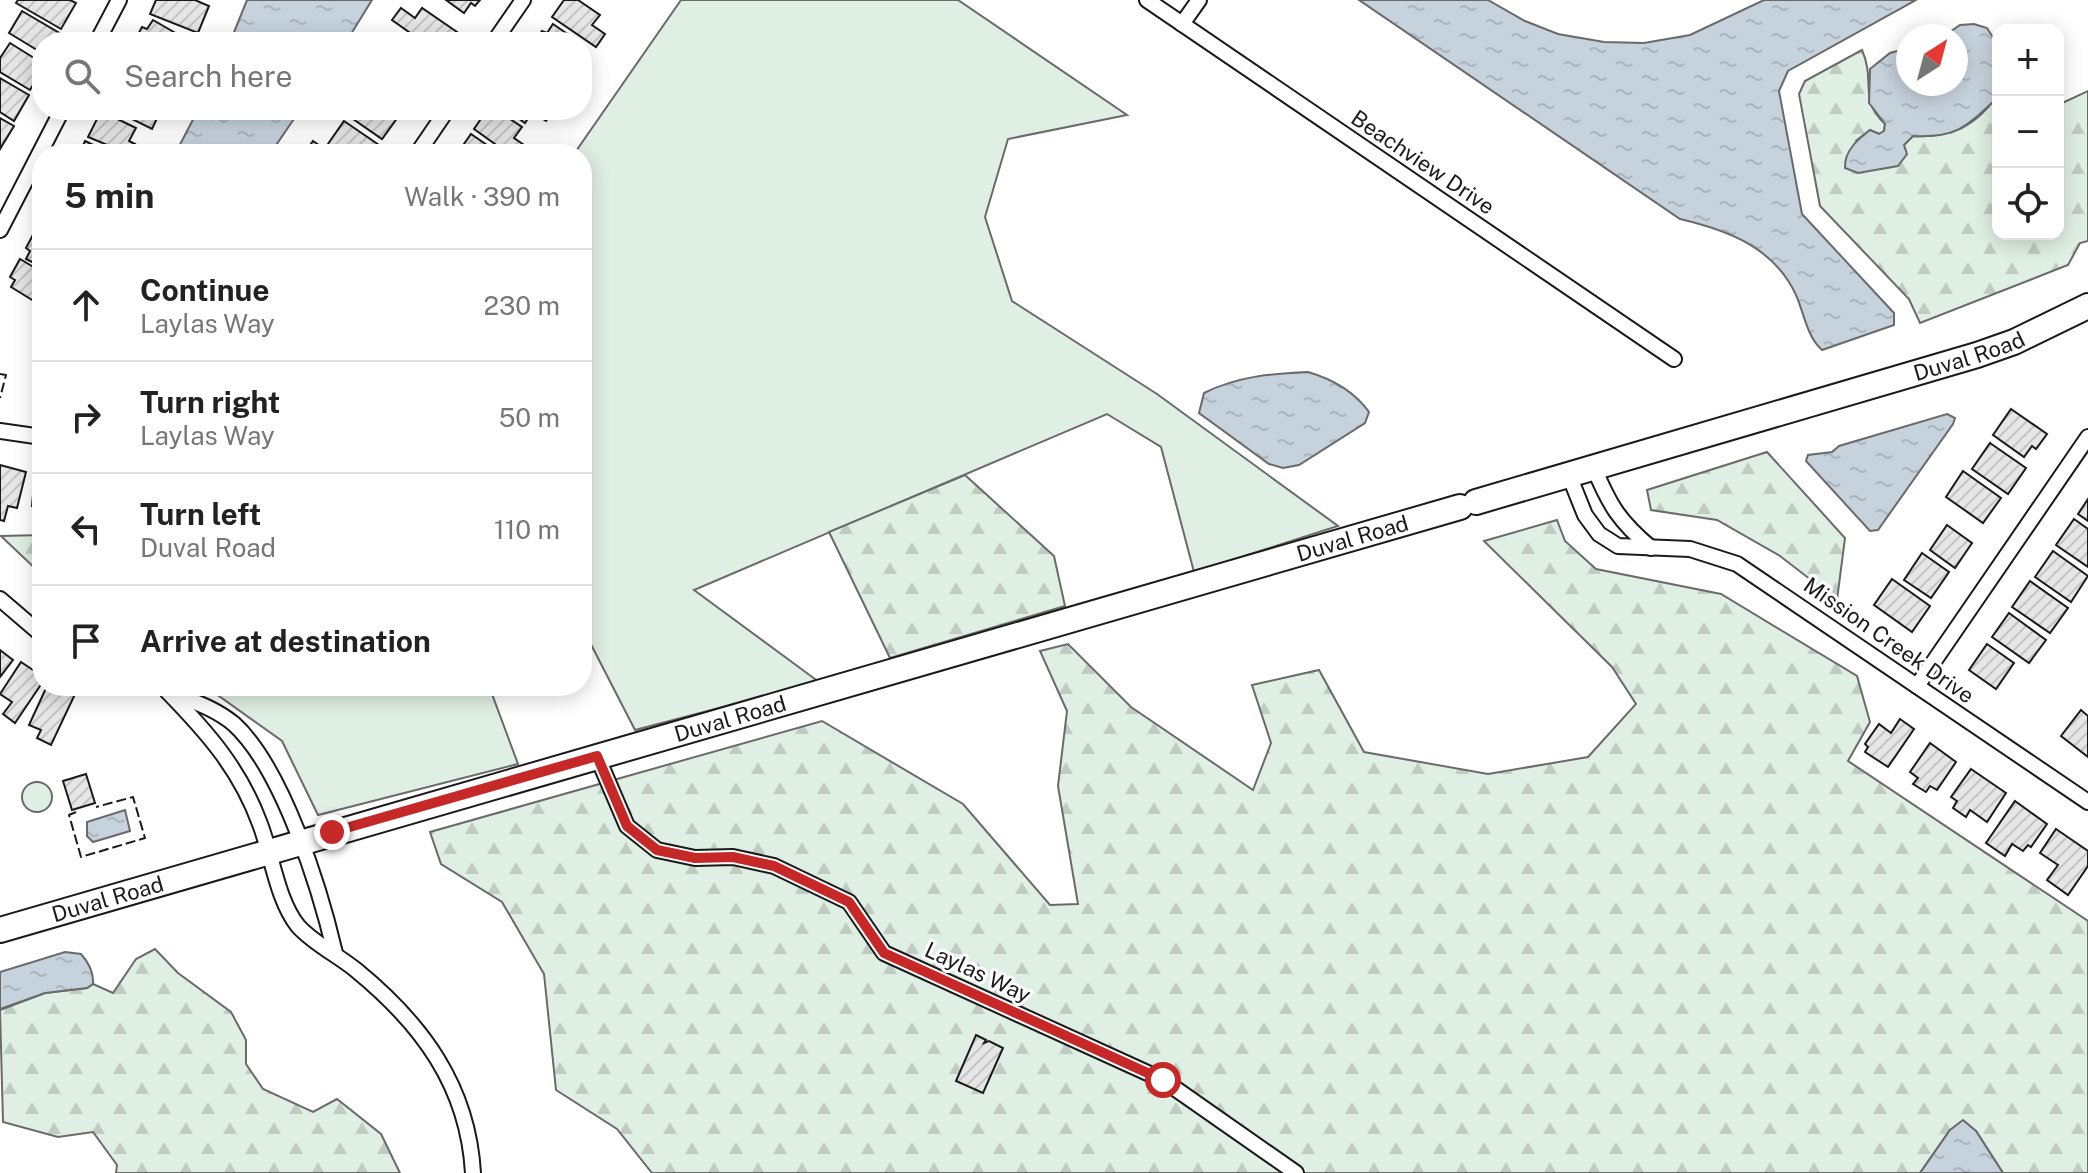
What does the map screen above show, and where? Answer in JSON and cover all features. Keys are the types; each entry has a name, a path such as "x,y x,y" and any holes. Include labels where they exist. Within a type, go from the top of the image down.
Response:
{"main road":[{"name":"Duval Road","path":"0,930 1977,355 2014,342 2088,306"}],"street":[{"path":"102,32 119,0"},
{"path":"501,32 523,0"},
{"name":"Beachview Drive","path":"1147,0 1674,359"},
{"path":"1182,24 1199,0"},
{"path":"44,144 57,120"},
{"path":"424,144 440,120"},
{"path":"0,230 32,168"},
{"path":"0,431 32,436"},
{"path":"1917,686 2088,437"},
{"path":"1594,468 1608,504 1621,523 1651,548"},
{"name":"Mission Creek Drive","path":"1569,475 1585,515 1599,534 1618,546 1690,549 1737,564 2088,802"},
{"path":"0,599 32,626"},
{"path":"170,696 230,760 249,795 299,926 385,994 432,1047 459,1098 467,1124 473,1173"},
{"path":"182,696 215,710 251,743 279,787 325,912 335,953"},
{"name":"Laylas Way","path":"597,756 627,826 657,850 695,858 733,857 774,866 849,902 884,953 1163,1080 1296,1173"}],"green space":[{"path":"681,0 958,0 1127,115 1008,139 985,217 1012,301 1157,394 1338,526 1194,572 1161,447 1107,414 694,590 819,682 635,730 592,646 592,144 581,144"},
{"path":"1862,50 1872,106 1885,124 1884,131 1879,134 1870,130 1857,140 1904,145 1913,136 1951,132 1971,123 1992,102 1992,240 2064,240 2064,102 2088,91 2088,241 2080,243 2068,265 1920,323 1909,299 1820,206 1799,94 1805,81"},
{"path":"1767,452 1845,538 1837,600 1780,556 1717,520 1651,510 1647,490"},
{"path":"965,475 1054,556 1065,606 890,658 829,532"},
{"path":"1557,520 1565,541 1596,569 1721,594 1857,676 1870,722 1848,761 2088,921 2088,1173 2003,1173 1976,1131 1950,1130 1920,1173 652,1173 617,1129 556,1090 544,974 502,902 441,864 430,832 822,721 963,804 1050,905 1078,904 1058,786 1067,711 1040,651 1068,644 1131,707 1253,790 1271,743 1252,685 1319,670 1364,752 1488,774 1588,757 1636,704 1612,667 1484,541"},
{"path":"32,535 32,565 1,536"},
{"path":"219,696 493,696 518,764 318,815 282,741"},
{"path":"37,782 48,786 52,797 48,808 37,812 26,808 22,797 26,786"},
{"path":"155,949 178,973 231,1012 246,1040 246,1064 263,1089 313,1112 337,1099 381,1134 400,1173 116,1173 117,1165 93,1132 58,1137 3,1122 0,1010 45,993 87,988 93,984 113,993 136,959"}],"water":[{"path":"247,0 372,0 352,32 234,32"},
{"path":"1359,0 1488,0 1525,21 1558,34 1604,42 1644,43 1690,35 1764,0 1916,0 1788,71 1779,91 1802,214 1894,313 1894,325 1822,350 1809,332 1787,278 1762,253 1732,235 1680,219"},
{"path":"1968,24 1987,28 1992,36 1992,102 1951,133 1913,136 1904,145 1907,154 1898,166 1858,173 1845,168 1849,151 1861,137 1870,130 1879,134 1884,131 1885,124 1869,103 1870,69 1890,53 1896,51 1896,96 1968,96"},
{"path":"193,120 293,120 277,144 180,144"},
{"path":"1308,372 1342,387 1369,412 1365,423 1299,465 1283,468 1269,464 1199,413 1204,393 1217,387 1254,377"},
{"path":"1947,414 1955,418 1953,424 1878,530 1870,531 1806,461 1808,455 1832,452 1839,446"},
{"path":"125,810 130,831 93,842 87,836 87,822"},
{"path":"65,952 81,954 90,968 93,984 87,988 45,993 0,1009 0,972"},
{"path":"1963,1120 1976,1131 2003,1173 1920,1173 1950,1130"}],"building":[{"path":"18,0 70,0 76,3 61,29 16,3"},
{"path":"156,0 195,0 209,6 198,32 150,14"},
{"path":"446,0 480,0 475,6 471,3 464,13"},
{"path":"564,0 578,0 600,15 592,25 605,34 596,47 592,44 592,32 574,32 552,17"},
{"path":"401,8 415,18 422,8 457,32 409,32 392,20"},
{"path":"22,11 58,32 32,32 32,47 9,33"},
{"path":"153,20 174,32 139,32 142,27 147,29"},
{"path":"553,24 565,32 548,32"},
{"path":"10,43 32,57 30,90 0,72 0,58"},
{"path":"0,78 29,95 14,121 0,112"},
{"path":"0,118 14,126 0,149"},
{"path":"96,120 120,120 136,128 129,141 135,144 105,144 88,137"},
{"path":"134,120 156,120 152,129"},
{"path":"354,120 396,120 382,139"},
{"path":"480,120 512,120 522,127 514,138 523,144 495,144 474,129"},
{"path":"344,121 378,144 328,144"},
{"path":"471,134 486,144 464,144"},
{"path":"32,237 32,262 26,259 30,251 26,248"},
{"path":"20,259 32,266 32,300 11,287 15,280 10,277"},
{"path":"2011,409 2047,434 2036,449 2032,446 2024,457 1993,435"},
{"path":"1990,443 2026,468 2008,494 1972,469"},
{"path":"0,465 26,472 17,508 8,506 4,521 0,520"},
{"path":"1963,471 2001,498 1983,523 1946,497"},
{"path":"2088,499 2088,521 2078,514"},
{"path":"2074,519 2088,529 2088,567 2056,545"},
{"path":"1947,525 1972,543 1955,568 1930,550"},
{"path":"2053,551 2088,576 2071,602 2035,577"},
{"path":"1922,553 1949,572 1931,598 1904,580"},
{"path":"1892,579 1930,606 1912,632 1874,605"},
{"path":"2030,581 2068,608 2050,633 2012,607"},
{"path":"2009,613 2046,640 2029,663 1992,637"},
{"path":"1987,644 2014,663 1996,689 1969,670"},
{"path":"0,650 13,660 0,677"},
{"path":"21,662 32,669 33,696 15,723 3,714 12,702 0,694"},
{"path":"42,696 74,696 51,745 37,738 41,730 29,725"},
{"path":"2081,710 2088,716 2088,757 2061,736"},
{"path":"1900,719 1914,729 1888,767 1865,752 1868,747 1865,744 1879,724 1891,733"},
{"path":"1930,743 1956,762 1937,790 1930,786 1926,792 1913,784 1918,778 1910,772"},
{"path":"1971,769 2006,793 1987,822 1970,810 1966,817 1953,808 1957,801 1951,797"},
{"path":"86,774 95,803 72,810 63,781"},
{"path":"2015,801 2047,824 2031,847 2028,845 2023,851 2012,844 2005,856 1986,843"},
{"path":"2056,829 2088,851 2088,866 2068,895 2047,880 2058,865 2040,853"},
{"path":"976,1035 986,1040 984,1043 989,1041 1003,1048 983,1093 956,1081"}],"fence":[{"path":"0,374 6,375 0,398"},
{"path":"76,812 69,815 81,857 145,838 133,797 96,807"}],"route":[{"path":"332,832 597,756 627,826 657,850 695,858 733,857 774,866 849,902 884,953 1163,1080"}]}
